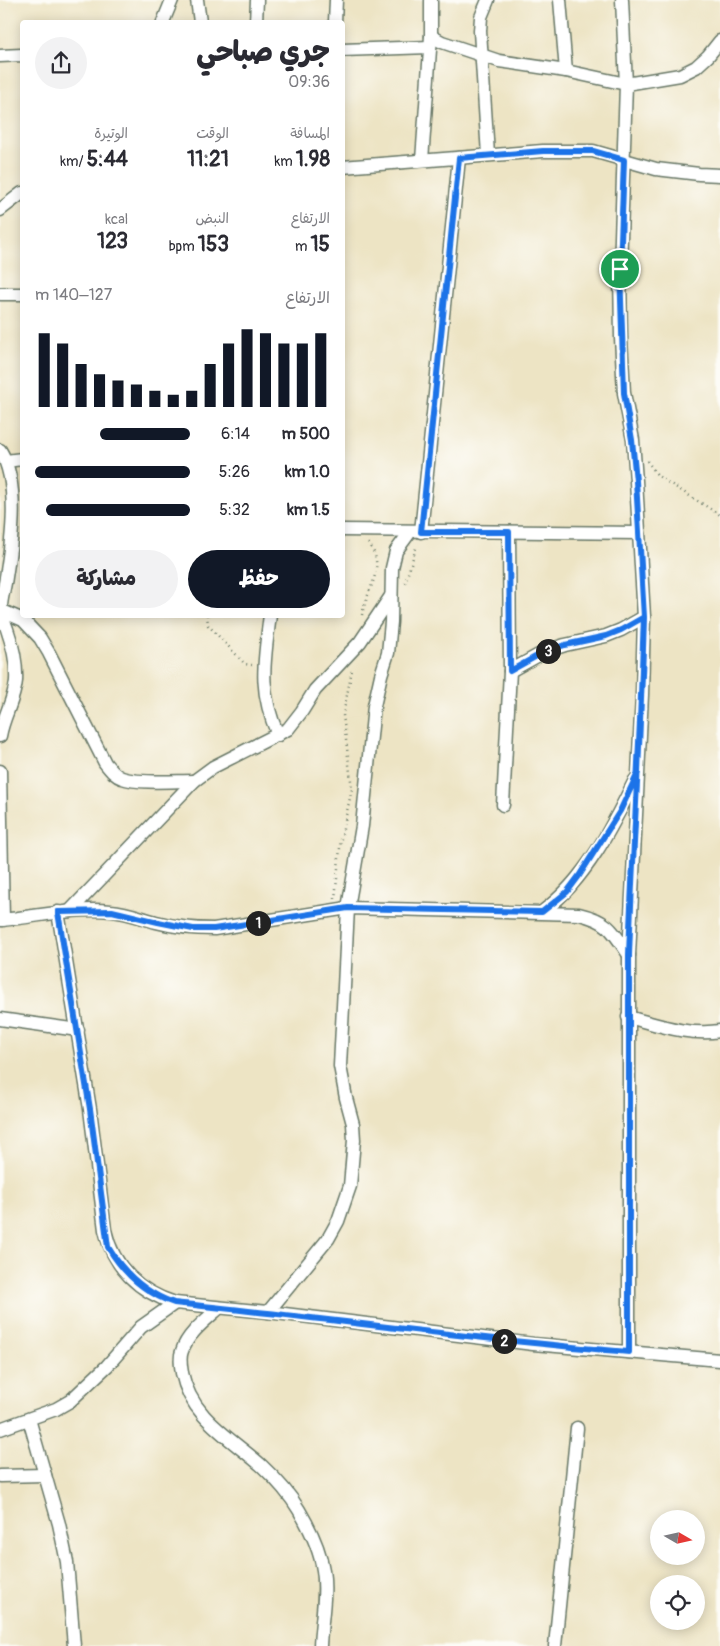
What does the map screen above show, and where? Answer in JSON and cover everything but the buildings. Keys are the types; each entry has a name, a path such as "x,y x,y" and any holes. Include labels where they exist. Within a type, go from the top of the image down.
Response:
{"street":[{"path":"164,20 172,0"},
{"path":"197,0 200,20"},
{"path":"256,20 257,0"},
{"path":"335,20 336,0"},
{"path":"422,160 431,0"},
{"path":"488,0 481,17 481,54 488,155"},
{"path":"560,0 566,70"},
{"path":"622,0 626,84 620,269 621,338 624,393 632,440 644,617 629,955 629,1352"},
{"path":"345,50 430,41 442,42 498,61 566,70 626,84 680,75 696,67 720,41"},
{"path":"0,56 20,56"},
{"path":"345,166 543,151 593,151 656,169 720,175"},
{"path":"268,1312 328,1239 338,1221 350,1186 354,1140 353,1124 340,1066 348,908 362,826 374,706 380,675 388,653 391,622 392,568 396,551 416,532 459,158"},
{"path":"0,210 20,195"},
{"path":"0,294 20,294"},
{"path":"3,455 20,459"},
{"path":"0,735 10,708 16,683 16,667 8,631 0,610 12,481 3,455"},
{"path":"345,530 639,533"},
{"path":"502,805 510,671 509,532"},
{"path":"64,912 194,781 213,767 288,729 315,690 360,642 391,596"},
{"path":"0,610 23,620 40,638 105,763 113,773 122,778 138,780 194,781"},
{"path":"510,671 546,651 606,636 644,617"},
{"path":"270,618 263,667 264,690 269,714 278,735"},
{"path":"0,771 2,920 64,912 112,911 184,927 214,929 348,908 579,914 601,922 610,928 629,955"},
{"path":"542,912 567,892 579,876 620,811 638,773"},
{"path":"64,912 108,1247 131,1279 148,1292 174,1303 268,1312 534,1344 720,1360"},
{"path":"628,1017 686,1032 702,1033 720,1030"},
{"path":"0,1019 78,1030"},
{"path":"0,1429 56,1409 70,1401 107,1366 141,1327 174,1303"},
{"path":"219,1308 197,1329 186,1342 182,1351 180,1363 185,1388 194,1404 213,1427 284,1487 300,1511 319,1554 323,1571 324,1587 320,1646"},
{"path":"29,1418 59,1524 67,1562 74,1646"},
{"path":"555,1646 577,1428"},
{"path":"0,1476 45,1474"}],"path":[{"path":"644,456 658,476 720,515"},
{"path":"207,618 208,625 245,664 263,667"}],"route":[{"path":"620,269 624,160 593,151 543,151 459,158 421,532 509,532 510,671 546,651 606,636 644,617 642,695 629,955 629,1352 534,1344 268,1312 174,1303 162,1299 148,1292 131,1279 108,1247 90,1109 58,912 112,911 193,929 214,929 348,908 542,912 567,892 606,835 638,773 644,617 636,481 632,440 624,393 620,269"}]}
